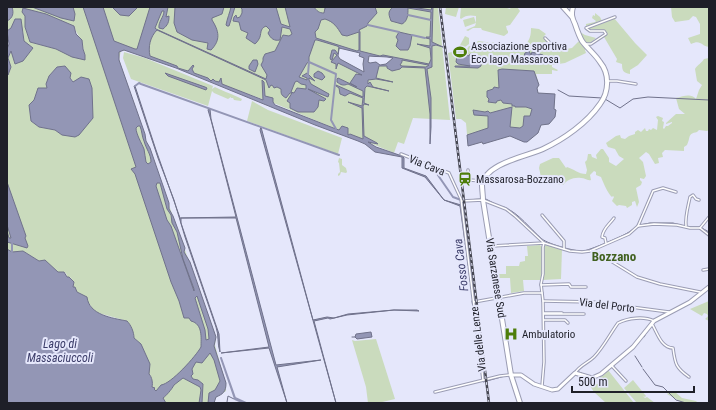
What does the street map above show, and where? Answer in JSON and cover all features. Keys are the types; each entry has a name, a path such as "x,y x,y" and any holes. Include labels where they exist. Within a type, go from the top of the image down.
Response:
{"main road":[{"path":"483,182 487,176 500,165 520,156 539,151 567,134 585,121 600,106 604,98 607,81 602,61 584,44 572,18 563,7"},
{"path":"569,13 573,7"},
{"name":"Via Sarzanese Sud","path":"483,182 483,199 511,375 520,403"}],"street":[{"path":"584,44 591,44 606,34 604,31 590,31 586,28 615,17"},
{"path":"545,38 550,43"},
{"path":"607,81 636,84"},
{"name":"Via Cava","path":"401,154 449,173 462,202"},
{"path":"468,170 469,180 483,182"},
{"path":"590,251 606,242 629,234 638,226 653,191 662,188 676,192"},
{"path":"686,226 686,216 690,197 692,195 699,200"},
{"path":"462,202 483,199 512,213 544,243"},
{"name":"Via delle Lenze","path":"462,202 482,381"},
{"path":"542,215 562,238 565,248"},
{"path":"700,227 709,217"},
{"path":"606,242 602,235 605,228 614,218"},
{"path":"638,226 666,224 700,227 709,235"},
{"path":"542,386 544,362 544,320 541,285 543,274 544,243"},
{"path":"491,246 544,243 577,252 595,252 637,277 660,284 702,292"},
{"path":"703,270 709,269"},
{"path":"541,285 569,284 571,287 586,287"},
{"path":"575,373 588,377 596,377 639,341 653,322 690,302 709,287"},
{"path":"474,302 524,293 542,293"},
{"name":"Via del Porto","path":"543,301 580,301 670,313"},
{"path":"543,313 562,313"},
{"path":"543,313 584,314"},
{"path":"435,392 500,376 511,375 521,375 530,382 546,389 558,389 575,373 578,368 598,352 618,323 644,318 653,322 664,345 668,348 673,348 675,361 679,370 689,377"},
{"path":"544,320 566,320 568,323"},
{"path":"611,365 626,381"}],"green space":[{"path":"12,7 112,7 113,9 129,16 138,7 438,7 450,120 413,118 404,144 398,142 394,153 276,104 182,70 176,66 130,50 121,51 119,59 143,132 216,337 215,345 226,385 226,391 215,398 214,403 165,403 152,387 148,360 141,344 134,338 132,329 127,321 95,312 83,295 73,288 74,282 70,277 67,277 66,273 58,272 46,262 39,261 25,252 12,252 7,249 7,74 8,75 11,67 8,58 12,50 15,64 24,41 23,30 15,19 11,28 7,31 7,21 12,17 13,13","holes":["25,16 61,21 74,26 82,41 85,55 30,42 25,27","340,48 360,53 359,56 364,58 364,72 340,59 338,56","369,56 393,58 386,64 380,65 376,62 368,62","65,66 74,82 92,88 93,106 62,135 55,130 39,127 31,121 29,106 44,89 48,88 49,76 57,67"]},
{"path":"446,7 459,7 456,17 445,14"},
{"path":"461,7 504,7 510,9 511,7 517,7 520,11 510,25 506,26 508,33 504,36 482,30 481,28 473,28 468,31 466,30 475,26 476,16 472,15 461,19"},
{"path":"671,7 709,7 709,47 699,42 691,44 688,38 700,34 700,24 696,17 693,16 689,20 675,22 672,17"},
{"path":"595,13 602,21 600,23 598,21 597,23 586,26 586,24 596,21 592,18 593,15 595,16"},
{"path":"474,17 476,23 465,27 463,20"},
{"path":"614,18 647,55 638,65 630,70 630,74 623,71 622,64 616,62 617,59 604,37 606,31 588,29"},
{"path":"531,28 539,29 546,34 544,36 560,50 572,48 580,40 586,48 586,53 565,63 552,65 552,67 558,70 552,70 552,74 536,74 539,85 537,88 538,93 555,94 555,117 549,124 541,125 538,133 527,142 510,136 483,144 482,142 468,146 466,123 461,119 456,119 448,53 455,51 455,49 459,47 465,36 469,38 469,44 464,47 464,50 469,46 518,50 528,41"},
{"path":"580,32 596,38 590,43 585,43"},
{"path":"478,41 490,43 494,42 495,47 472,45 474,42 476,43"},
{"path":"124,52 145,58 213,86 212,89 215,87 242,99 241,101 234,100 231,97 228,99 212,91 208,106 131,79 123,58"},
{"path":"709,58 709,130 699,130 692,134 687,145 684,147 684,151 665,150 662,153 663,157 658,158 659,163 655,164 646,152 639,158 643,162 646,176 644,179 640,178 642,182 641,185 636,188 639,202 637,207 635,201 632,202 632,205 627,208 626,206 617,206 612,201 614,197 612,197 609,193 601,177 596,175 596,172 594,171 590,175 591,180 573,178 568,180 563,185 558,185 557,183 541,177 539,168 540,164 553,158 559,158 566,168 567,167 586,174 587,170 585,162 588,154 591,154 592,157 597,159 596,155 601,149 603,149 609,158 609,162 616,166 624,159 619,156 615,149 608,147 606,143 620,135 621,138 625,139 635,134 638,130 641,132 645,128 646,131 653,128 657,130 658,120 656,117 658,116 663,118 662,121 664,122 664,129 672,123 666,124 676,114 685,114 679,109 676,98 692,96 696,99 702,85 697,81 695,69 704,59"},
{"path":"252,101 268,110 342,138 338,154 247,121"},
{"path":"339,158 342,159 342,165 346,168 347,172 341,172 338,176 340,172 338,162"},
{"path":"540,245 542,247 542,274 540,280 523,280 524,291 511,293 510,278 497,278 497,274 506,274 506,266 519,266 520,262 525,261 525,256 528,256 527,246"},
{"path":"545,245 562,249 561,279 543,280"},
{"path":"709,301 709,321 705,319 708,316 707,314 704,313 702,316 690,309"},
{"path":"376,339 395,399 378,403 368,403 366,387 352,340"},
{"path":"608,370 634,403 606,403 594,392 590,386 601,383 600,377"},
{"path":"633,380 646,396 643,396 655,403 635,403 636,402 624,388"},
{"path":"670,391 675,392 682,398 696,401 698,403 683,403 667,394"}],"water":[{"path":"7,7 12,7 13,11 12,17 7,21"},
{"path":"32,7 73,7 75,14 74,21 61,18"},
{"name":"Lago di Massaciuccoli","path":"83,7 103,7 114,41 137,49 150,7 168,7 166,17 169,16 169,18 167,25 163,29 159,28 159,24 164,13 164,11 162,11 155,28 156,29 266,79 267,75 261,65 265,54 275,51 283,35 289,36 292,34 290,29 282,27 280,40 274,40 269,35 268,33 270,30 266,26 262,29 260,37 255,44 246,38 248,33 241,30 239,22 233,21 236,15 237,18 240,17 242,13 242,9 240,7 276,7 281,24 290,27 285,7 314,7 318,12 324,13 325,8 327,7 375,7 377,13 367,26 359,30 360,51 380,56 383,55 429,64 431,59 430,48 417,44 430,46 430,39 426,37 430,37 431,12 408,8 407,19 402,24 391,21 389,14 393,7 411,7 431,10 433,7 432,42 443,47 436,45 432,46 432,67 427,69 431,98 430,144 430,114 425,68 402,67 392,71 387,68 387,66 379,66 376,78 393,82 376,79 368,80 368,84 370,82 373,87 389,91 367,86 365,88 364,103 369,105 364,104 363,106 364,136 377,143 378,144 368,142 376,147 402,156 404,158 404,168 426,176 444,200 425,177 402,168 402,157 375,152 365,144 358,141 176,68 124,50 119,52 119,60 145,134 146,141 150,148 169,203 169,209 185,248 184,252 190,262 216,337 214,346 226,383 225,391 216,397 214,403 208,403 209,393 215,390 220,381 214,360 210,353 202,363 196,362 192,369 193,374 191,376 193,379 198,380 203,384 202,403 199,403 200,387 183,378 174,385 163,398 166,403 7,403 7,249 12,252 23,251 39,261 45,260 58,272 64,272 67,277 74,282 73,287 75,287 77,292 87,297 92,308 97,312 108,317 127,321 130,324 134,338 141,344 150,364 149,374 152,380 152,387 155,388 154,389 156,391 161,385 171,380 183,369 201,347 201,336 198,325 189,318 184,318 171,282 135,174 131,169 136,167","holes":["325,19 335,25 342,35 347,36 359,32 359,50 357,51 316,38 315,32 318,29 321,20","157,30 266,80 269,88 271,85 274,88 277,87 281,89 283,96 286,98 290,93 292,93 287,101 290,103 290,108 298,112 314,112 318,107 319,100 324,101 326,99 308,89 328,97 329,94 311,84 309,78 315,81 307,73 302,76 307,78 307,80 299,77 309,62 309,57 315,40 337,46 339,47 338,54 335,50 332,50 330,58 332,60 334,53 337,55 331,62 336,64 336,69 338,63 362,75 356,74 350,83 357,87 338,78 337,82 342,85 348,84 363,91 363,97 336,86 339,88 340,94 345,96 350,93 363,98 362,106 348,102 362,108 363,139 350,134 348,135 348,128 342,126 339,130 275,105 273,98 265,96 264,82 262,80 263,100 222,84 221,78 219,82 213,79 211,81 208,78 194,73 192,69 194,66 193,65 188,71 150,56 149,46","339,48 360,53 359,56 364,58 364,72 340,59 338,56","369,56 393,58 386,64 380,65 376,62 368,62","402,60 429,65 426,67 400,65","297,81 306,85 306,89 297,88 294,93 291,92 295,82","140,126 143,139 151,159 151,162 148,164 146,162 144,149 136,128","157,183 160,183 167,209 171,215 172,223 177,232 183,259 194,291 171,226 167,220 156,186","197,296 208,329 209,339 206,340 205,330 195,298"]},
{"path":"112,7 138,7 129,16 120,15"},
{"path":"175,7 224,7 222,14 212,18 218,39 211,50 207,49 208,43 192,40 177,32 174,23"},
{"path":"231,7 235,7 229,26 227,26 226,23"},
{"path":"23,8 46,14 74,26 76,34 82,40 85,60 72,57 56,49 30,42 25,27 25,16 22,12"},
{"path":"15,19 21,19 24,41 33,48 23,61 15,64 11,51 8,58 11,67 8,75 7,49 9,44 7,31 11,28"},
{"path":"399,32 412,35 408,50 400,50 396,46 398,40 396,37"},
{"path":"529,51 531,55 532,52 543,55 547,61 535,62 526,60 524,56 525,53"},
{"name":"Associazione sportiva Eco lago Massarosa","path":"465,54 469,56 470,54 481,56 481,66 478,68 455,67 470,66 458,64 456,62 457,56"},
{"path":"253,60 257,60 258,64 255,72 249,69 249,66"},
{"path":"65,66 71,73 70,78 73,82 81,77 89,79 92,88 93,118 79,135 75,137 62,135 55,130 39,127 31,121 29,105 34,100 38,88 47,88 46,84 49,76 57,67"},
{"path":"498,70 534,71 539,85 537,88 538,93 555,94 555,117 549,124 541,125 538,133 527,142 510,136 483,144 482,142 468,146 467,135 488,128 488,116 474,115 473,110 488,111 490,113 512,107 510,127 520,128 523,126 524,116 530,116 532,109 526,107 515,107 512,106 512,104 503,103 501,100 497,101 496,103 488,102 489,99 487,97 487,91 493,89 494,87 499,88"},
{"path":"318,71 325,77 322,80 314,77 314,74"},
{"path":"165,73 207,88 206,90 168,76"},
{"path":"135,86 169,187 158,158"},
{"path":"209,108 276,365 321,360 277,367 287,403 269,348 221,353 269,347 236,218 181,218 181,223 219,334 220,352 216,327 185,237 176,206 180,218 236,217 208,110"},
{"path":"261,127 313,320 327,317 334,318 348,314 394,310 347,315 330,319 328,318 314,321 336,403 260,130"},
{"path":"7,182 26,236 27,248 7,242 7,231 9,238 11,238 7,225"},
{"path":"444,200 461,205 473,301 460,206"},
{"path":"394,310 417,310 419,311"},
{"path":"371,332 372,337 357,339 355,337 356,334"}],"waterway":[{"path":"408,15 431,20"},
{"path":"368,25 399,32"},
{"path":"412,35 425,38"},
{"path":"308,74 309,62 336,74 331,120 336,129"},
{"path":"135,86 139,83 339,155"},
{"path":"558,90 569,96 602,98"},
{"path":"605,99 620,108 633,99 648,97 709,100"},
{"path":"433,168 453,197 461,200"},
{"name":"Fosso Cava","path":"484,198 499,206"},
{"name":"Fosso Cava","path":"466,200 481,199"},
{"name":"Fosso Cava","path":"504,207 515,213 545,241 569,249 584,251 588,250 632,230"},
{"name":"Fosso Cava","path":"640,225 650,223 673,223 688,227 700,227 709,232"},
{"path":"12,243 12,252"},
{"name":"Fosso Cava","path":"472,301 483,382 505,376"},
{"path":"644,337 647,332"},
{"path":"635,356 642,367"},
{"path":"244,403 235,399 221,358 235,398 246,403"},
{"path":"643,369 655,385 663,387 676,400 686,403"},
{"name":"Fosso Cava","path":"579,372 586,375"},
{"path":"227,402 228,396 234,399"}],"railway":[{"path":"440,7 489,403"}],"place":[{"name":"Associazione sportiva Eco lago Massarosa","path":"460,52"},
{"name":"Massarosa-Bozzano","path":"465,179"},
{"name":"Ambulatorio","path":"511,334"}],"district":[{"name":"Bozzano","path":"614,256"}]}
